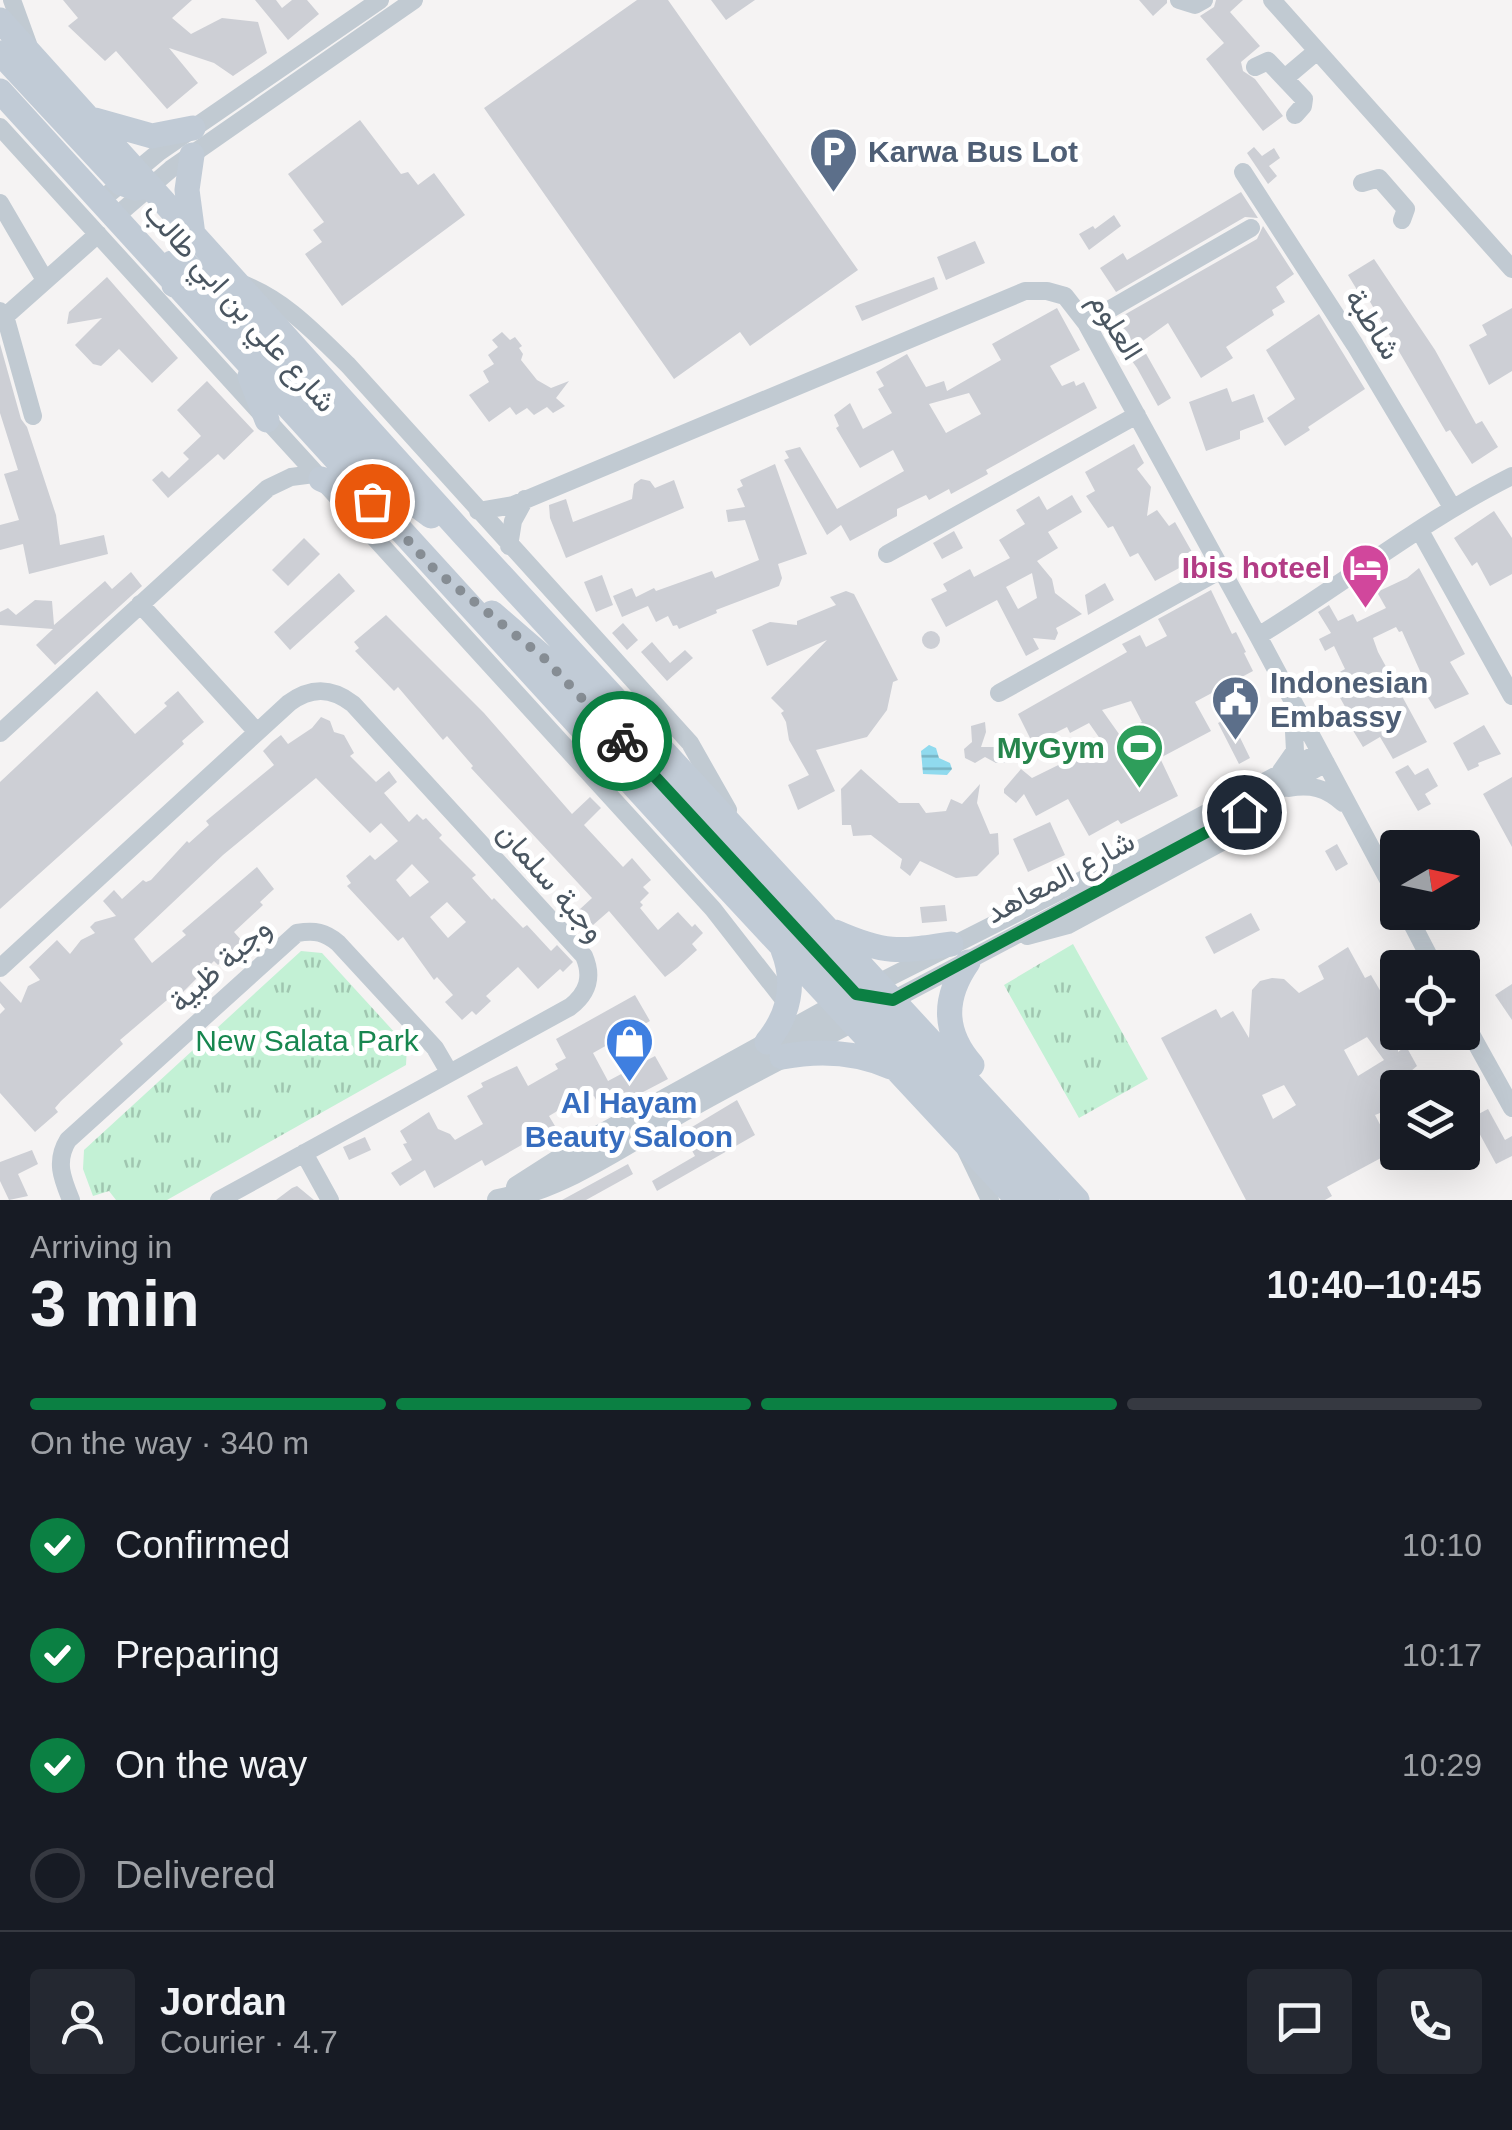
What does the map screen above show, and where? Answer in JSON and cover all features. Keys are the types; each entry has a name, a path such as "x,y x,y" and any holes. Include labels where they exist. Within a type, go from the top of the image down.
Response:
{"main road":[{"name":"شارع علي بن ابي طالب","path":"0,20 90,118 136,180 193,234 827,928 896,1069 1018,1200"},
{"path":"0,54 136,180"},
{"name":"شارع علي بن ابي طالب","path":"0,91 105,218 174,284 781,945 865,1002 1077,1200"},
{"path":"90,118 152,136 193,128"},
{"path":"192,154 186,190 193,234"},
{"path":"174,284 172,263 184,262 404,496 465,536"},
{"path":"244,362 267,420"},
{"path":"317,476 372,501"},
{"path":"435,570 544,658 1047,1200"},
{"path":"827,928 877,950 959,953 948,1007 952,1037 1091,1200"},
{"path":"781,945 790,974 788,1005 776,1031 774,1050 846,1054 896,1069"}],"street":[{"name":"شارع علي بن ابي طالب","path":"12,0 32,54"},
{"path":"105,218 136,180 193,128 380,0"},
{"path":"33,416 2,316 45,280 136,180 192,154 414,0"},
{"path":"1178,0 1195,5 1204,0"},
{"path":"1272,0 1512,269"},
{"path":"1285,78 1317,51"},
{"path":"1255,67 1268,61 1304,99 1304,106 1295,115"},
{"name":"شارع علي بن ابي طالب","path":"0,126 105,218 286,442 712,909 788,1005"},
{"path":"1392,189 1417,162"},
{"name":"شاطبة","path":"1243,172 1452,507"},
{"path":"1362,184 1379,178 1392,189 1404,206 1402,220"},
{"path":"0,203 45,280"},
{"path":"1086,323 1251,228"},
{"name":"شارع علي بن ابي طالب","path":"232,280 264,292 294,313 348,365 690,743 743,836"},
{"name":"العلوم","path":"478,511 502,508 525,499 1025,291 1065,296 1086,323 1137,415 1380,865"},
{"path":"887,554 1137,415"},
{"path":"0,733 268,488 282,466 286,442"},
{"path":"268,488 291,477 317,476"},
{"path":"1258,636 1452,507 1512,476"},
{"path":"509,546 513,521 525,499"},
{"path":"1420,531 1512,696"},
{"path":"998,693 1220,570"},
{"path":"140,604 258,732"},
{"name":"وجبة سلمان","path":"0,968 300,694 314,690 342,695 584,956 590,978 580,1000 219,1200"},
{"path":"1273,788 1295,751 1290,696"},
{"name":"شارع المعاهد","path":"959,953 1006,939 1092,895 1323,758"},
{"path":"1273,788 1322,788 1350,809"},
{"name":"شارع المعاهد","path":"498,1200 523,1196 560,1179 774,1050 959,953 1084,880 1273,788"},
{"name":"وجبة ظبية","path":"71,1200 60,1170 68,1140 298,933 312,930 327,934 338,943 434,1048 449,1072"},
{"path":"1480,1050 1512,1108"},
{"name":"شارع علي بن ابي طالب","path":"962,1140 990,1200"},
{"path":"304,1153 330,1200"}],"green space":[{"path":"1073,944 1148,1079 1079,1118 1004,985"},
{"name":"New Salata Park","path":"301,951 322,953 407,1046 406,1065 167,1200 116,1200 109,1191 93,1196 83,1169 84,1150"}],"water":[{"path":"929,745 936,748 939,758 950,763 952,769 947,775 923,774 921,751"}],"building":[{"path":"63,0 192,0 172,18 191,34 222,18 258,22 267,53 233,76 214,63 169,48 198,83 167,109 116,51 105,61 68,26 78,18"},
{"path":"255,0 276,0 282,8 292,0 307,0 319,14 288,40"},
{"path":"637,0 668,0 858,270 750,346 740,332 674,379 484,108"},
{"path":"711,0 755,0 726,20"},
{"path":"1139,0 1167,0 1167,3 1153,16"},
{"path":"1216,0 1243,0 1230,12 1260,46 1241,62 1243,71 1255,79 1283,116 1263,131 1206,59 1224,43 1200,16 1214,7"},
{"path":"360,120 401,174 408,172 418,185 434,173 465,215 342,306 305,254 322,242 313,230 324,222 288,174"},
{"path":"1254,147 1262,156 1274,148 1280,158 1269,166 1277,176 1268,184 1247,153"},
{"path":"1241,192 1258,218 1245,217 1116,292 1100,268 1123,253 1127,260"},
{"path":"1114,215 1121,226 1089,250 1079,234 1093,226 1095,229"},
{"path":"1263,226 1294,274 1276,287 1285,302 1272,310 1274,315 1226,347 1233,358 1201,378 1168,323 1140,343 1171,398 1158,406 1112,333 1128,321 1124,315 1257,239"},
{"path":"975,241 985,263 946,280 937,257"},
{"path":"1374,259 1435,350 1476,424 1482,421 1498,447 1472,464 1450,430 1446,432 1369,300 1365,303 1348,275"},
{"path":"107,277 178,358 152,383 119,349 101,366 93,364 75,345 102,318 67,324 69,312"},
{"path":"934,277 938,289 862,321 855,306"},
{"path":"1057,308 1080,350 1050,366 1062,386 1084,382 1097,408 951,494 949,489 929,500 926,495 897,509 897,516 850,541 841,525 827,535 784,460 789,458 785,451 800,447 837,509 904,471 893,450 860,468 836,428 839,426 834,415 850,403 863,429 892,413 878,389 884,386 876,372 907,354 926,387 944,381 947,391 1001,360 992,344","holes":["969,393 981,414 946,433 929,404"]},
{"path":"1512,308 1512,371 1489,385 1469,345 1487,335 1482,325"},
{"path":"1319,314 1365,389 1285,446 1267,418 1295,399 1266,350"},
{"path":"502,332 510,340 515,337 522,346 521,360 537,380 551,388 569,381 556,398 565,406 553,413 547,407 534,415 527,408 516,415 510,407 489,422 469,395 489,382 483,371 494,364 488,355 498,347 492,340"},
{"path":"0,344 21,419 56,515 60,545 104,535 108,554 29,574 23,544 0,550 0,525 19,520 4,474 18,470 0,413"},
{"path":"207,381 254,431 224,460 218,454 168,498 152,480 162,471 169,478 189,459 183,453 201,436 177,410"},
{"path":"1227,388 1232,402 1254,394 1264,422 1240,431 1240,439 1206,451 1189,402"},
{"path":"1134,444 1144,463 1137,469 1151,487 1147,516 1157,510 1169,526 1175,522 1196,559 1155,581 1138,553 1130,557 1113,526 1108,528 1086,496 1095,491 1085,472"},
{"path":"775,464 807,554 778,564 782,578 779,586 679,629 668,616 656,622 648,606 622,617 613,596 632,588 636,597 712,571 715,578 759,560 745,520 728,522 726,510 745,507 737,489 743,486 740,480"},
{"path":"641,479 650,481 655,488 674,480 684,508 566,558 550,518 549,505 566,499 573,522 632,499 634,484"},
{"path":"1072,495 1082,512 1048,532 1058,548 1037,561 1052,579 1055,593 1082,614 1056,628 1055,640 1033,638 1039,649 1026,656 997,600 946,627 931,599 947,591 943,584 970,569 974,577 1010,558 999,540 1025,524 1016,510 1039,496 1047,510","holes":["1032,573 1037,598 1018,609 1006,587"]},
{"path":"1494,511 1512,538 1512,574 1490,586 1477,562 1472,566 1454,538"},
{"path":"954,531 963,548 942,559 933,543"},
{"path":"304,538 320,554 288,586 272,570"},
{"path":"1419,568 1465,654 1450,662 1469,694 1435,709 1402,631 1396,627 1373,638 1427,742 1393,759 1380,737 1363,747 1349,724 1353,721 1329,678 1345,669 1334,646 1325,651 1319,639 1331,633 1318,612 1329,605 1338,621 1353,614 1357,622 1386,608 1377,592"},
{"path":"131,572 142,586 55,665 36,645 53,629 0,625 0,612 8,608 16,615 35,600 52,601 54,625 105,581 112,589"},
{"path":"339,573 355,591 290,650 274,632"},
{"path":"602,575 613,605 596,612 584,582"},
{"path":"1105,583 1114,600 1088,615 1085,595"},
{"path":"1211,590 1253,671 1195,702 1211,731 1160,758 1178,796 1089,836 1068,799 1036,816 1024,794 1016,803 1004,789 1021,769 1032,778 1103,743 1089,723 1070,733 1067,727 1033,744 1018,714 1127,652 1122,644 1140,635 1146,647 1167,636 1158,619","holes":["1131,701 1142,722 1119,734 1102,710"]},
{"path":"846,591 854,594 898,680 893,682 887,710 867,737 816,750 835,791 798,810 788,785 809,775 789,740 781,713 784,711 771,698 827,640 767,666 752,630 770,622 797,625 797,621 836,605 830,597"},
{"path":"386,615 484,713 572,814 590,797 601,808 584,825 623,867 632,858 651,880 643,887 649,893 640,902 640,908 658,930 678,912 703,933 692,944 697,950 677,968 665,977 609,911 593,925 579,910 592,898 471,768 447,736 443,740 398,687 394,691 355,651 359,648 354,642"},
{"path":"623,623 638,640 627,650 612,633"},
{"path":"931,631 940,640 931,649 922,640"},
{"path":"652,642 670,663 685,650 693,658 667,681 641,652"},
{"path":"97,691 135,734 178,691 204,722 0,909 0,782"},
{"path":"321,717 330,721 334,732 344,735 354,753 350,756 376,782 389,771 397,782 384,793 409,822 417,814 423,820 426,818 442,835 439,838 476,875 472,878 492,900 523,928 527,925 551,951 557,945 573,962 538,989 518,967 486,996 491,1001 476,1015 472,1011 462,1020 445,1002 453,995 437,977 434,980 403,937 398,941 347,886 351,883 346,876 370,855 375,860 398,841 381,823 370,833 316,778 223,855 134,939 152,963 186,935 182,931 257,867 274,889 234,932 243,942 218,965 214,961 177,998 174,995 167,1000 120,1040 123,1044 61,1101 55,1108 58,1112 35,1132 0,1093 0,1014 5,1009 0,1003 0,981 21,1003 28,986 40,980 29,967 57,940 70,954 81,940 95,933 90,927 95,922 116,916 103,901 114,890 122,899 143,880 151,880 187,841 209,825 206,821 274,765 263,751 272,742 281,735 288,744","holes":["412,864 429,882 410,897 396,880","447,902 466,922 448,938 430,917"]},
{"path":"1230,717 1250,758 1239,764 1218,723"},
{"path":"985,722 981,747 1001,747 1006,753 1005,763 985,757 975,763 965,758 964,749 972,742 971,726"},
{"path":"1484,725 1501,754 1468,771 1453,743"},
{"path":"1408,765 1415,775 1428,768 1438,786 1425,794 1431,804 1418,811 1395,772"},
{"path":"861,769 899,803 919,803 926,813 946,811 951,799 962,804 980,784 977,803 990,834 998,833 999,854 977,876 956,878 920,861 910,876 900,868 902,859 871,835 853,836 851,825 842,825 841,789"},
{"path":"1512,777 1512,847 1483,794"},
{"path":"1050,822 1065,855 1028,872 1013,839"},
{"path":"1337,844 1348,864 1336,871 1325,851"},
{"path":"945,905 947,921 922,923 920,907"},
{"path":"1251,913 1260,930 1214,954 1205,937"},
{"path":"1348,947 1365,978 1371,975 1380,990 1380,1050 1408,1050 1417,1066 1412,1070 1380,1070 1380,1113 1375,1115 1380,1124 1380,1159 1327,1187 1332,1196 1325,1200 1246,1200 1161,1038 1216,1009 1221,1018 1233,1011 1249,1038 1252,990 1260,981 1284,979 1299,993 1324,979 1318,966","holes":["1367,1037 1384,1060 1358,1076 1344,1050","1284,1085 1296,1105 1273,1119 1262,1095"]},
{"path":"1512,984 1512,1020 1495,995"},
{"path":"635,995 650,1021 593,1053 608,1081 655,1056 668,1079 603,1113 594,1096 576,1105 574,1101 549,1116 555,1126 485,1166 482,1160 434,1188 425,1170 400,1186 391,1173 412,1160 400,1131 429,1112 438,1129 455,1140 483,1124 467,1096 483,1087 481,1083 517,1066 528,1086 558,1069 555,1064 566,1058 556,1039"},
{"path":"737,1100 755,1135 657,1191 652,1181 695,1156 682,1133"},
{"path":"1488,1109 1505,1140 1512,1136 1512,1156 1496,1164 1480,1135 1480,1113"},
{"path":"365,1137 371,1150 349,1160 343,1147"},
{"path":"32,1150 38,1164 18,1174 28,1196 9,1200 0,1181 0,1162"},
{"path":"628,1164 633,1174 586,1200 562,1200"},
{"path":"297,1186 314,1200 276,1200 292,1188"}],"way so far":[{"path":"372,501 435,570 544,658 622,741"}],"place":[{"name":"Karwa Bus Lot","path":"833,194"},
{"name":"Ibis hoteel","path":"1365,610"},
{"name":"Indonesian Embassy","path":"1235,742"},
{"name":"MyGym","path":"1140,790"},
{"name":"Al Hayam Beauty Saloon","path":"629,1084"}],"route":[{"path":"622,741 856,994 864,998 893,1000 1244,812"}]}
